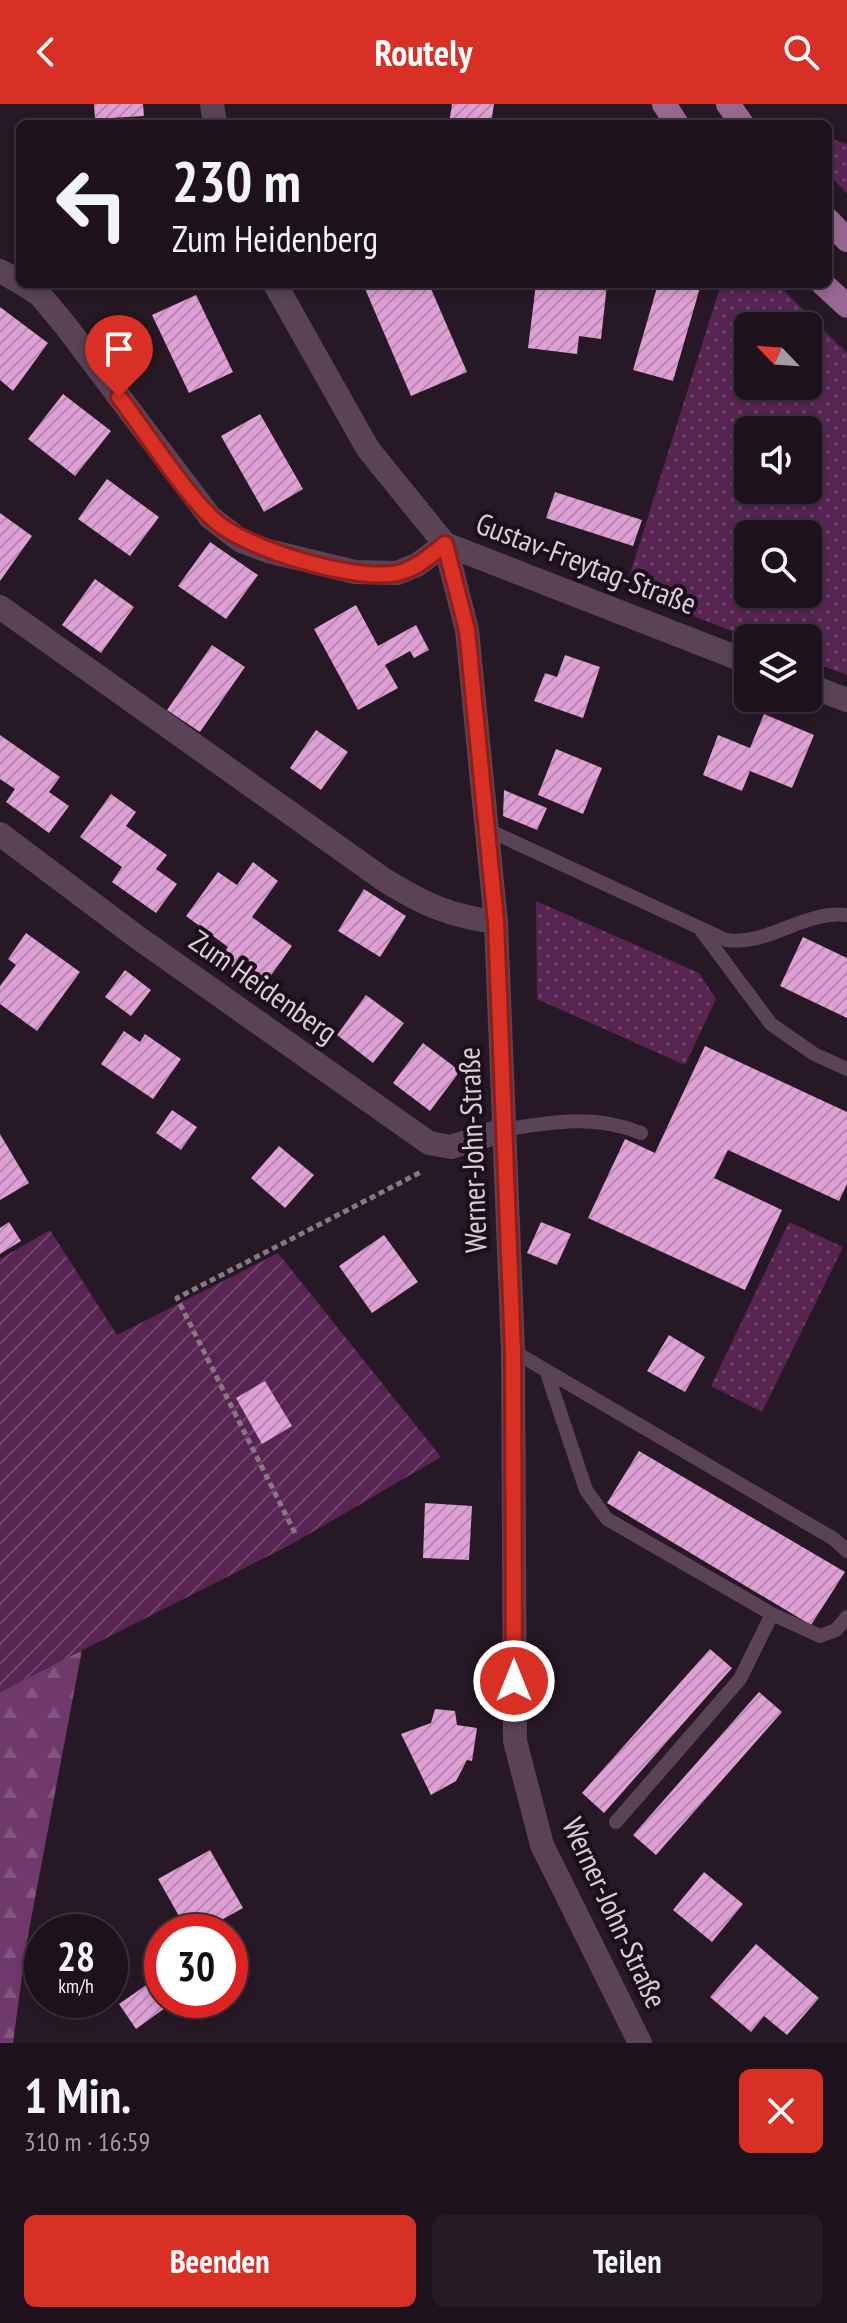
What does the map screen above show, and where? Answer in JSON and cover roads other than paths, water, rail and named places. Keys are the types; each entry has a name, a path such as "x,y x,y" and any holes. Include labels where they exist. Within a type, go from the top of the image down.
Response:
{"main road":[{"path":"832,224 847,240"},
{"path":"827,288 847,306"}],"street":[{"path":"30,288 40,295 65,325 210,517 241,541 355,572 397,573 417,565 445,544"},
{"name":"Werner-John-Straße","path":"277,288 368,449 445,544 467,630 496,922 513,1351 515,1741 542,1845 640,2043"},
{"name":"Gustav-Freytag-Straße","path":"445,544 734,657"},
{"path":"0,607 383,879 445,913 496,922"},
{"path":"822,690 847,700"},
{"name":"Zum Heidenberg","path":"0,834 137,937 429,1143 451,1147 503,1130"}],"lane":[{"path":"486,829 726,940 748,943 827,913 847,915"},
{"path":"701,930 771,1024 814,1054 847,1069"},
{"path":"503,1130 583,1120 616,1122 641,1133"},
{"path":"513,1351 834,1539 847,1551"},
{"path":"547,1373 586,1490 607,1519 772,1614 820,1636 836,1630 847,1617"},
{"path":"616,1822 740,1679 772,1614"}]}
